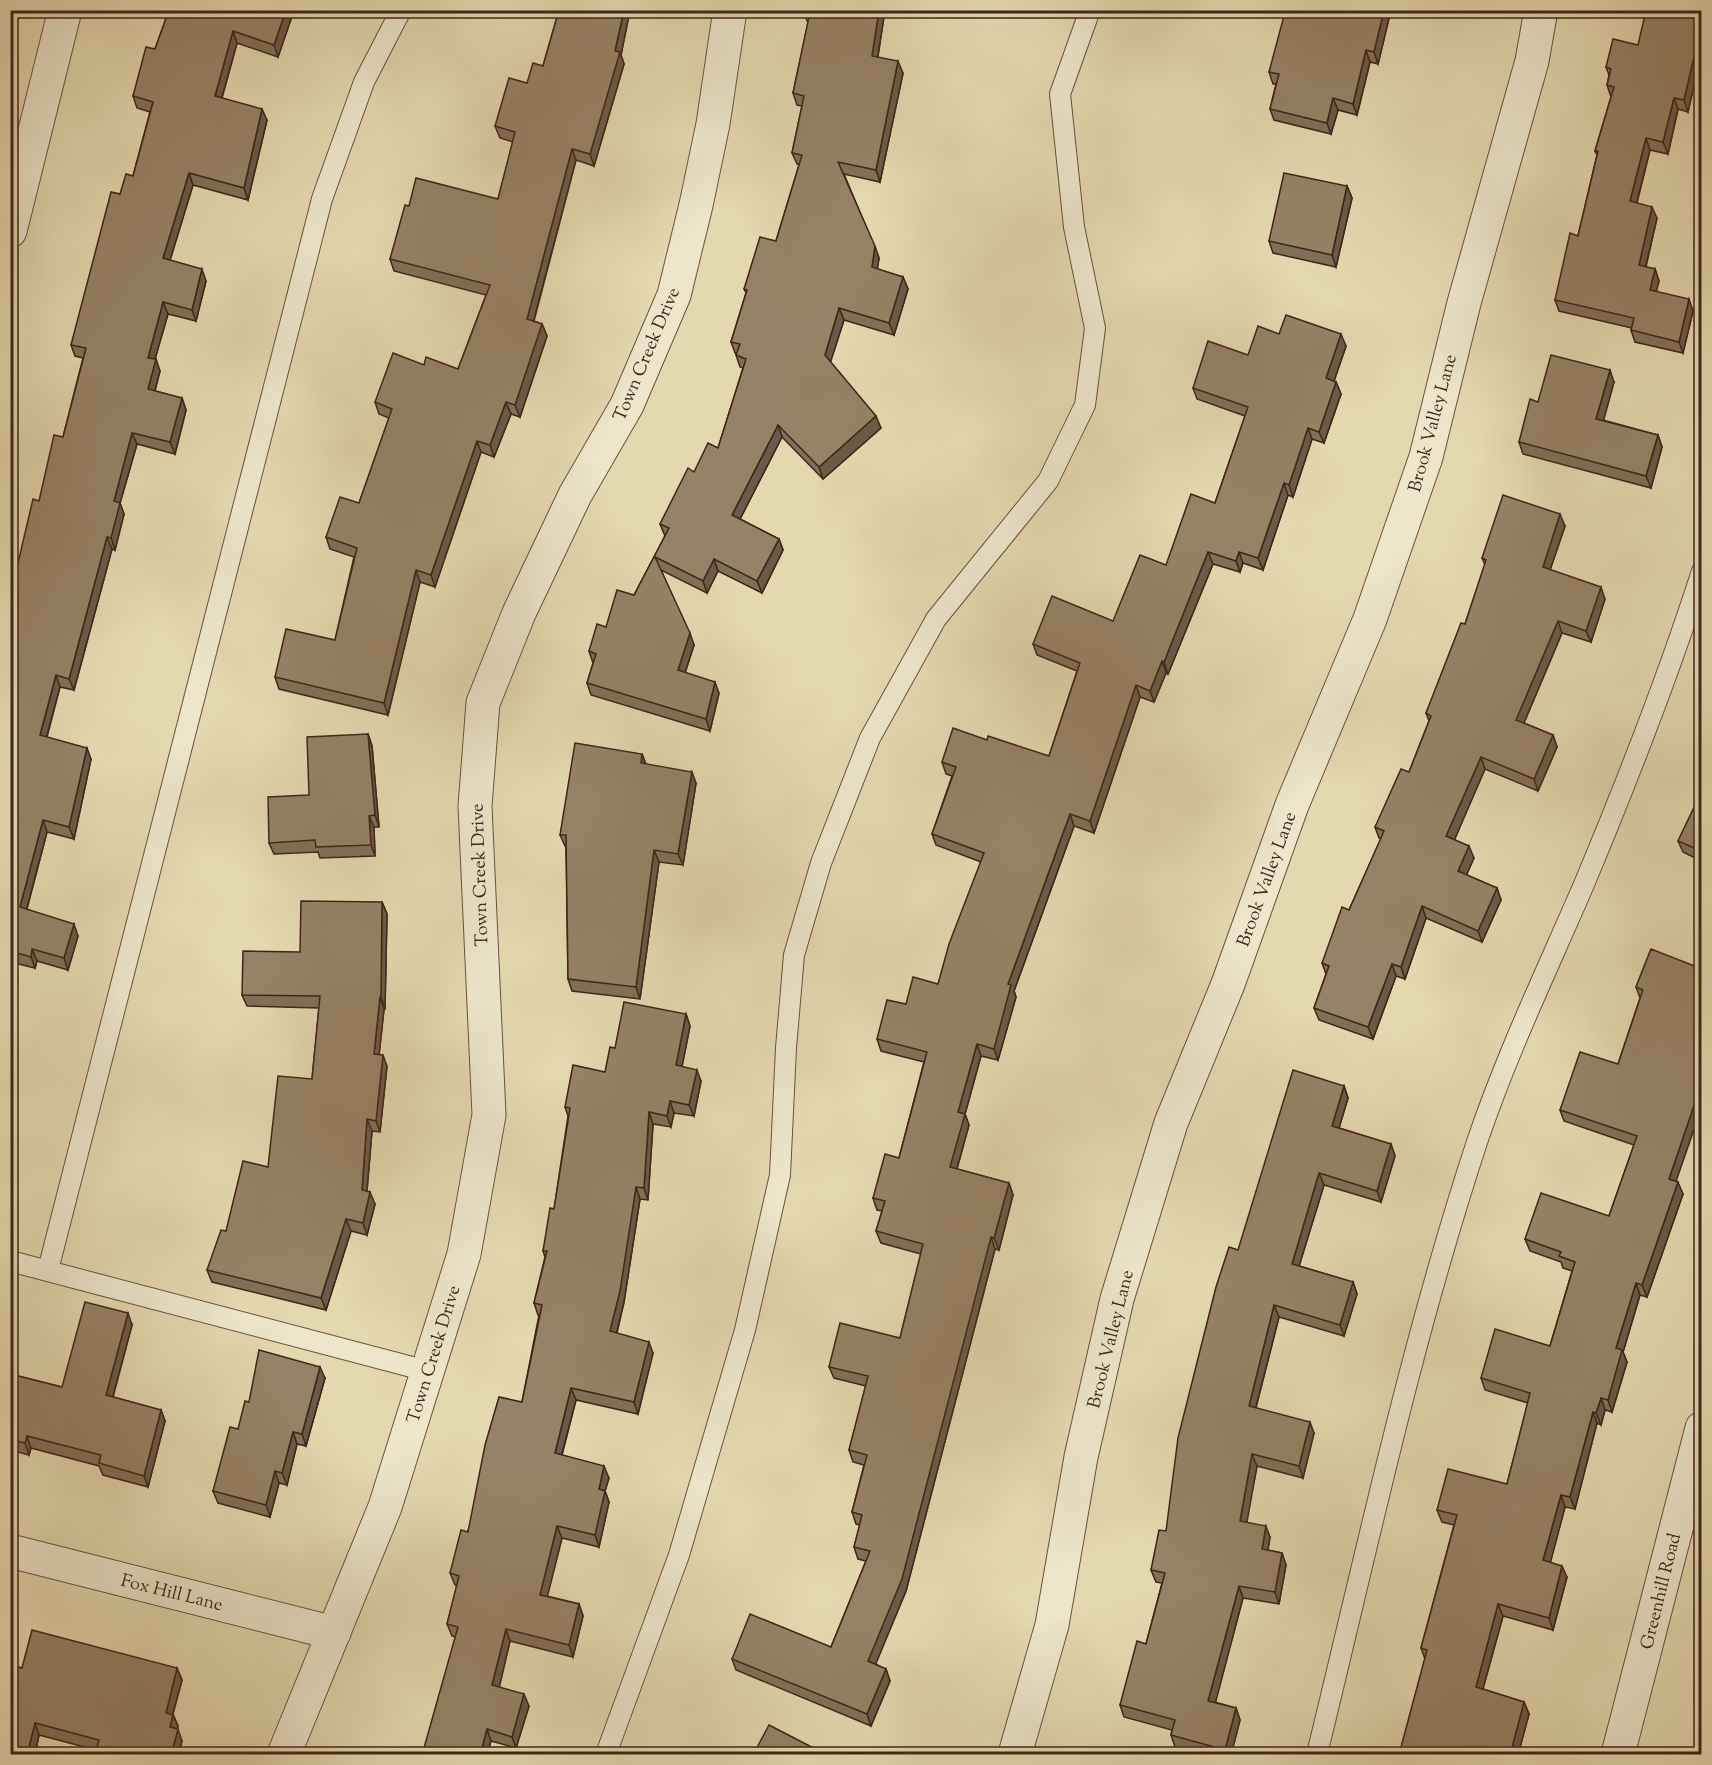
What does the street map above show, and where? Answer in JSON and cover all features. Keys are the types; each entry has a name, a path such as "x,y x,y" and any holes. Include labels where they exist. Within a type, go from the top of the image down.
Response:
{"street":[{"path":"10,231 65,10"},
{"name":"Town Creek Drive","path":"284,1755 385,1507 464,1254 489,1115 475,806 483,703 519,613 575,495 627,405 674,296 713,124 730,10"},
{"name":"Brook Valley Lane","path":"1015,1755 1052,1625 1081,1457 1121,1288 1171,1124 1228,984 1292,805 1370,619 1426,457 1464,303 1532,60 1541,10"},
{"name":"Greenhill Road","path":"1618,1755 1701,1428"},
{"name":"Fox Hill Lane","path":"10,1551 334,1633"}],"lane":[{"path":"48,1270 322,199 364,82 401,10"},
{"path":"606,1755 679,1556 745,1330 780,1175 786,1048 794,955 821,863 870,738 936,619 1048,481 1084,405 1095,328 1074,227 1060,94 1090,10"},
{"path":"1317,1755 1414,1359 1478,1142 1516,1037 1584,884 1645,738 1701,571"},
{"path":"10,1261 427,1371"}],"building":[{"path":"169,10 286,10 274,45 233,31 215,96 262,109 244,188 189,173 163,258 202,269 192,310 163,302 148,358 156,359 148,389 182,398 170,442 132,433 114,501 120,503 111,538 107,537 69,679 56,675 40,735 87,748 69,827 43,820 20,907 74,924 64,958 32,949 31,957 10,951 10,578 15,562 18,563 33,499 39,501 54,435 63,437 86,348 71,345 111,192 120,194 126,174 133,176 153,102 133,96 146,47 155,49"},
{"path":"559,10 624,10 615,51 620,52 590,154 572,149 527,319 542,324 515,405 506,402 490,445 477,441 431,575 416,570 384,703 275,677 286,629 335,640 357,548 326,537 340,497 359,503 392,409 375,402 393,353 424,365 426,357 458,369 490,285 390,259 405,205 409,206 416,178 498,199 515,132 495,126 509,78 527,83 533,63 543,66"},
{"path":"806,10 879,10 872,56 898,61 876,170 838,162 875,246 872,267 903,277 889,323 839,308 825,355 876,416 819,467 778,425 732,515 779,539 757,581 714,559 703,581 655,557 690,633 678,670 715,682 706,719 587,683 596,654 589,651 597,624 606,627 617,590 634,595 669,528 660,524 688,468 694,472 708,443 718,448 746,359 736,355 740,344 731,342 747,290 744,289 760,237 776,241 802,155 792,153 804,96 793,93 809,17 805,16"},
{"path":"1293,10 1384,10 1374,52 1366,50 1353,104 1333,98 1327,123 1270,109 1279,74 1269,72 1285,12 1292,14"},
{"path":"1646,10 1701,10 1701,31 1684,100 1674,98 1663,142 1646,138 1630,201 1652,207 1639,265 1655,269 1650,290 1689,299 1679,342 1631,330 1634,318 1555,300 1570,233 1578,236 1598,151 1595,151 1614,87 1607,85 1611,69 1606,67 1613,39 1638,45"},
{"path":"1284,173 1347,186 1332,255 1269,241"},
{"path":"1286,315 1341,334 1326,378 1336,382 1319,432 1308,428 1289,485 1284,483 1258,558 1239,552 1236,561 1208,552 1150,691 1136,685 1090,821 1070,814 1008,984 1011,985 994,1049 977,1044 958,1112 965,1114 950,1167 1009,1183 994,1238 991,1237 902,1579 868,1661 886,1669 867,1714 732,1659 750,1614 831,1647 870,1551 854,1547 862,1515 852,1512 867,1455 849,1450 868,1376 829,1367 840,1323 900,1338 923,1244 876,1231 885,1201 873,1198 885,1154 899,1158 927,1052 877,1039 887,1000 906,1004 913,977 938,984 949,944 984,853 932,834 956,767 942,762 953,728 987,740 988,736 1049,756 1080,663 1033,644 1052,596 1113,621 1140,555 1166,565 1191,494 1215,503 1248,407 1193,388 1208,341 1248,355 1258,326 1279,334"},
{"path":"1551,355 1610,370 1596,419 1658,435 1646,476 1519,442 1530,399 1538,402"},
{"path":"1503,495 1560,514 1543,567 1601,587 1586,631 1558,621 1516,720 1553,735 1534,779 1481,757 1446,836 1469,846 1458,871 1497,888 1478,931 1422,906 1401,967 1392,964 1368,1027 1314,1008 1329,966 1322,963 1342,907 1349,910 1384,831 1375,827 1401,769 1409,772 1431,716 1426,713 1461,623 1465,624 1486,560 1482,558"},
{"path":"368,734 375,815 369,816 371,845 316,847 315,840 269,843 268,797 309,795 307,737"},
{"path":"575,743 642,754 641,763 692,772 678,854 654,850 636,987 568,979 566,835 560,835"},
{"path":"1701,793 1701,851 1678,841"},
{"path":"301,901 382,902 381,997 374,1054 383,1055 376,1121 367,1119 362,1190 370,1192 363,1223 346,1219 321,1298 207,1270 221,1230 226,1231 243,1161 268,1167 278,1076 312,1079 320,996 242,995 243,951 300,952"},
{"path":"1651,949 1697,967 1701,955 1701,1085 1669,1179 1678,1182 1642,1285 1636,1283 1616,1348 1622,1350 1608,1400 1601,1398 1596,1413 1593,1412 1570,1497 1561,1495 1543,1560 1562,1566 1549,1618 1498,1604 1476,1687 1524,1702 1510,1755 1399,1755 1427,1650 1421,1648 1457,1515 1437,1510 1448,1469 1507,1484 1530,1393 1481,1378 1495,1329 1550,1346 1575,1262 1559,1256 1561,1252 1525,1239 1541,1193 1609,1216 1637,1136 1560,1110 1580,1052 1618,1064 1643,990 1636,987"},
{"path":"624,1002 686,1014 676,1065 697,1070 689,1105 670,1101 667,1116 649,1112 644,1188 636,1187 620,1291 610,1331 649,1342 634,1402 571,1388 555,1453 604,1466 599,1489 605,1491 595,1535 557,1526 540,1595 579,1604 569,1645 506,1629 492,1685 524,1694 512,1737 487,1729 480,1755 422,1755 458,1627 447,1624 459,1576 450,1573 461,1530 468,1532 485,1445 499,1397 522,1402 542,1305 534,1303 547,1251 543,1251 550,1208 554,1209 570,1108 565,1107 573,1065 605,1072 610,1047 615,1048"},
{"path":"1293,1070 1344,1086 1332,1126 1391,1144 1377,1191 1319,1173 1292,1264 1353,1282 1340,1325 1274,1305 1249,1406 1310,1422 1299,1466 1252,1454 1240,1521 1266,1526 1262,1549 1282,1553 1275,1592 1239,1586 1208,1701 1236,1708 1225,1750 1171,1735 1175,1720 1120,1705 1137,1641 1146,1644 1165,1573 1151,1570 1159,1530 1166,1531 1178,1438 1216,1287 1229,1247 1238,1250"},
{"path":"85,1302 128,1313 106,1395 161,1410 144,1476 99,1463 101,1455 27,1436 25,1443 10,1440 10,1374 62,1387"},
{"path":"259,1350 320,1367 302,1434 293,1432 282,1473 275,1471 266,1505 213,1491 230,1427 238,1429 245,1401 249,1402"},
{"path":"32,1630 177,1668 166,1713 173,1715 170,1727 178,1729 171,1755 95,1755 99,1740 35,1723 27,1755 10,1750 10,1665 22,1668"},
{"path":"769,1725 827,1755 753,1755"}]}
